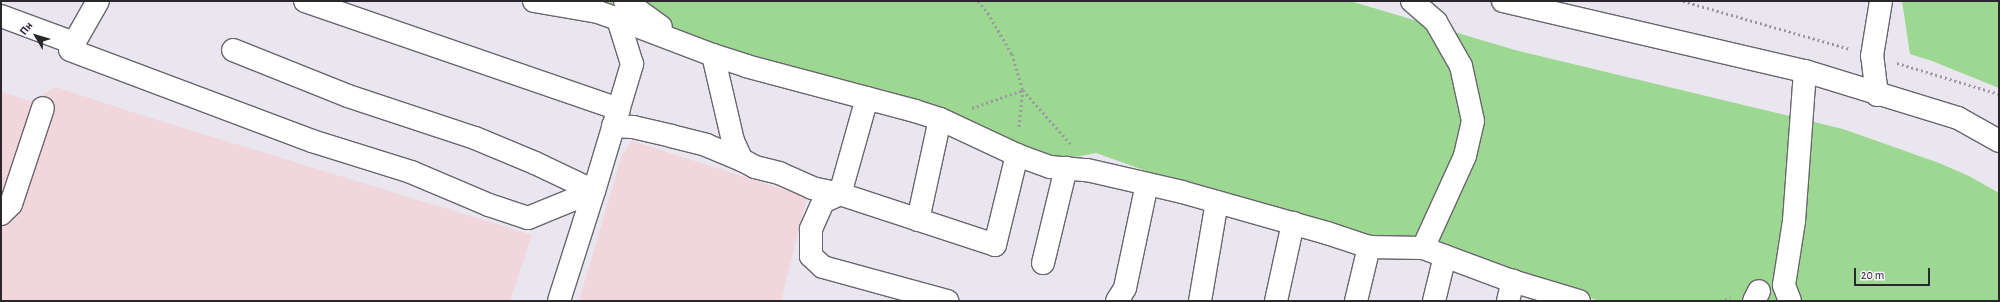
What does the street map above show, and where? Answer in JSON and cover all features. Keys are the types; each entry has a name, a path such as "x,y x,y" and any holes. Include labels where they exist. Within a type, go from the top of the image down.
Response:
{"street":[{"path":"98,1 70,50 312,141 412,172 489,205 528,218 594,191"},
{"path":"305,1 616,117 633,127 706,146 742,160 755,167 779,173 812,188 840,194 994,245 1017,155"},
{"path":"534,1 609,8 687,45 713,55 940,119 1017,155 1050,167 1087,170 1147,184 1293,223 1369,247 1423,248 1445,256 1510,291 1579,301"},
{"path":"1412,1 1436,22 1461,66 1473,121 1465,156 1423,248"},
{"path":"1503,1 1805,71 1877,95 1958,118 1999,141"},
{"path":"1877,95 1872,56 1881,1"},
{"path":"559,301 632,64 609,8"},
{"path":"1,16 74,43"},
{"path":"233,50 348,96 475,138 535,163 594,191"},
{"path":"713,55 733,141 742,160"},
{"path":"1790,301 1784,285 1794,221 1805,71"},
{"path":"867,98 840,194 823,202 811,229 811,256 823,267 947,301"},
{"path":"1,214 11,204 43,108"},
{"path":"918,220 940,119"},
{"path":"1043,263 1066,168"},
{"path":"1116,301 1125,288 1147,184"},
{"path":"1200,301 1218,202"},
{"path":"1276,301 1293,223"},
{"path":"1356,301 1369,247"},
{"path":"1434,301 1445,256"}],"path":[{"path":"978,1 1012,54 1023,90 1017,155"},
{"path":"1683,1 1954,79 1999,94"},
{"path":"940,119 1023,90"},
{"path":"1023,90 1069,140 1087,170"}],"shaded area":[{"path":"56,87 138,114 532,235 510,301 1,301 1,91 30,101"},
{"path":"632,141 807,197 781,301 579,301 622,155"}],"green space":[{"path":"567,1 1350,1 1515,50 1843,129 1939,163 1969,176 1999,193 1999,301 1599,301 1475,258 1373,238 1233,202 1096,153 1060,160 1037,158 879,90 768,61 752,61"},
{"path":"1902,1 1999,1 1999,88 1932,61 1910,54"}]}
